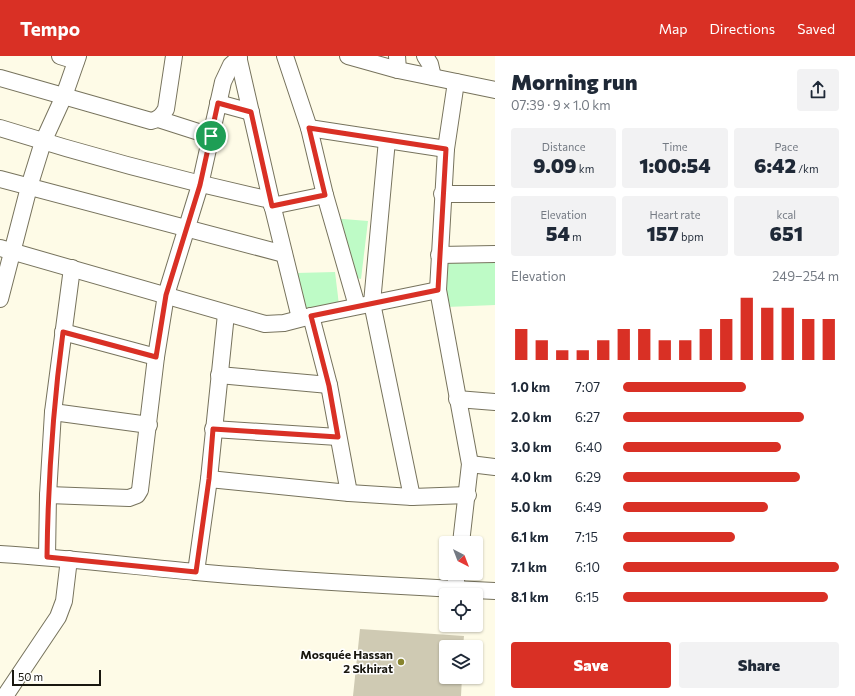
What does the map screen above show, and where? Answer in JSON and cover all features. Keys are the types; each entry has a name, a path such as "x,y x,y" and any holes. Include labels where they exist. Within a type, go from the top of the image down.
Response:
{"street":[{"path":"0,299 6,250 29,187 43,142 64,96 77,59 60,56"},
{"path":"158,119 163,115 166,109 174,56"},
{"path":"285,56 309,128 325,195 364,305 412,497"},
{"path":"348,56 398,63 433,78 495,90"},
{"path":"425,56 430,64 433,78"},
{"path":"48,495 128,498 137,495 140,490 156,357 166,295 200,185 226,74 231,65 239,57"},
{"path":"239,57 271,203 284,254 329,386 349,493"},
{"path":"0,78 143,120 158,119 211,136"},
{"path":"456,82 446,149 442,194 438,290 470,464 468,495 462,536"},
{"path":"218,103 251,112"},
{"path":"0,128 43,142 271,203 325,195"},
{"path":"309,128 446,149"},
{"path":"364,305 387,140"},
{"path":"0,179 187,230 284,254"},
{"path":"442,194 495,194"},
{"path":"6,250 166,295 226,314 274,325 305,317 438,290"},
{"path":"439,255 495,254"},
{"path":"47,557 48,495 53,412 72,268"},
{"path":"196,572 209,479 226,314"},
{"path":"63,332 156,357"},
{"path":"219,375 329,386"},
{"path":"457,399 495,402"},
{"path":"53,412 149,425"},
{"path":"213,429 338,437"},
{"path":"470,464 495,467"},
{"path":"209,479 349,493 412,497 468,495"},
{"path":"0,554 69,559 196,572 440,588"},
{"path":"4,696 58,617 64,601 69,559"},
{"path":"483,590 495,591"}],"green space":[{"path":"331,218 368,221 361,279 353,277"},
{"path":"495,260 495,305 447,307 444,261"},
{"path":"335,272 339,305 305,311 296,273"}],"building":[{"name":"Mosquée Hassan 2 Skhirat","path":"360,629 464,636 464,640 439,640 439,684 462,684 461,696 353,696"}],"place":[{"name":"Mosquée Hassan 2 Skhirat","path":"401,662"}],"route":[{"path":"218,103 251,112 272,206 325,195 309,128 446,149 442,194 438,290 311,316 329,386 338,437 213,429 209,479 196,572 47,557 48,495 53,412 63,332 156,357 166,295 200,185 211,136 218,103"}]}
